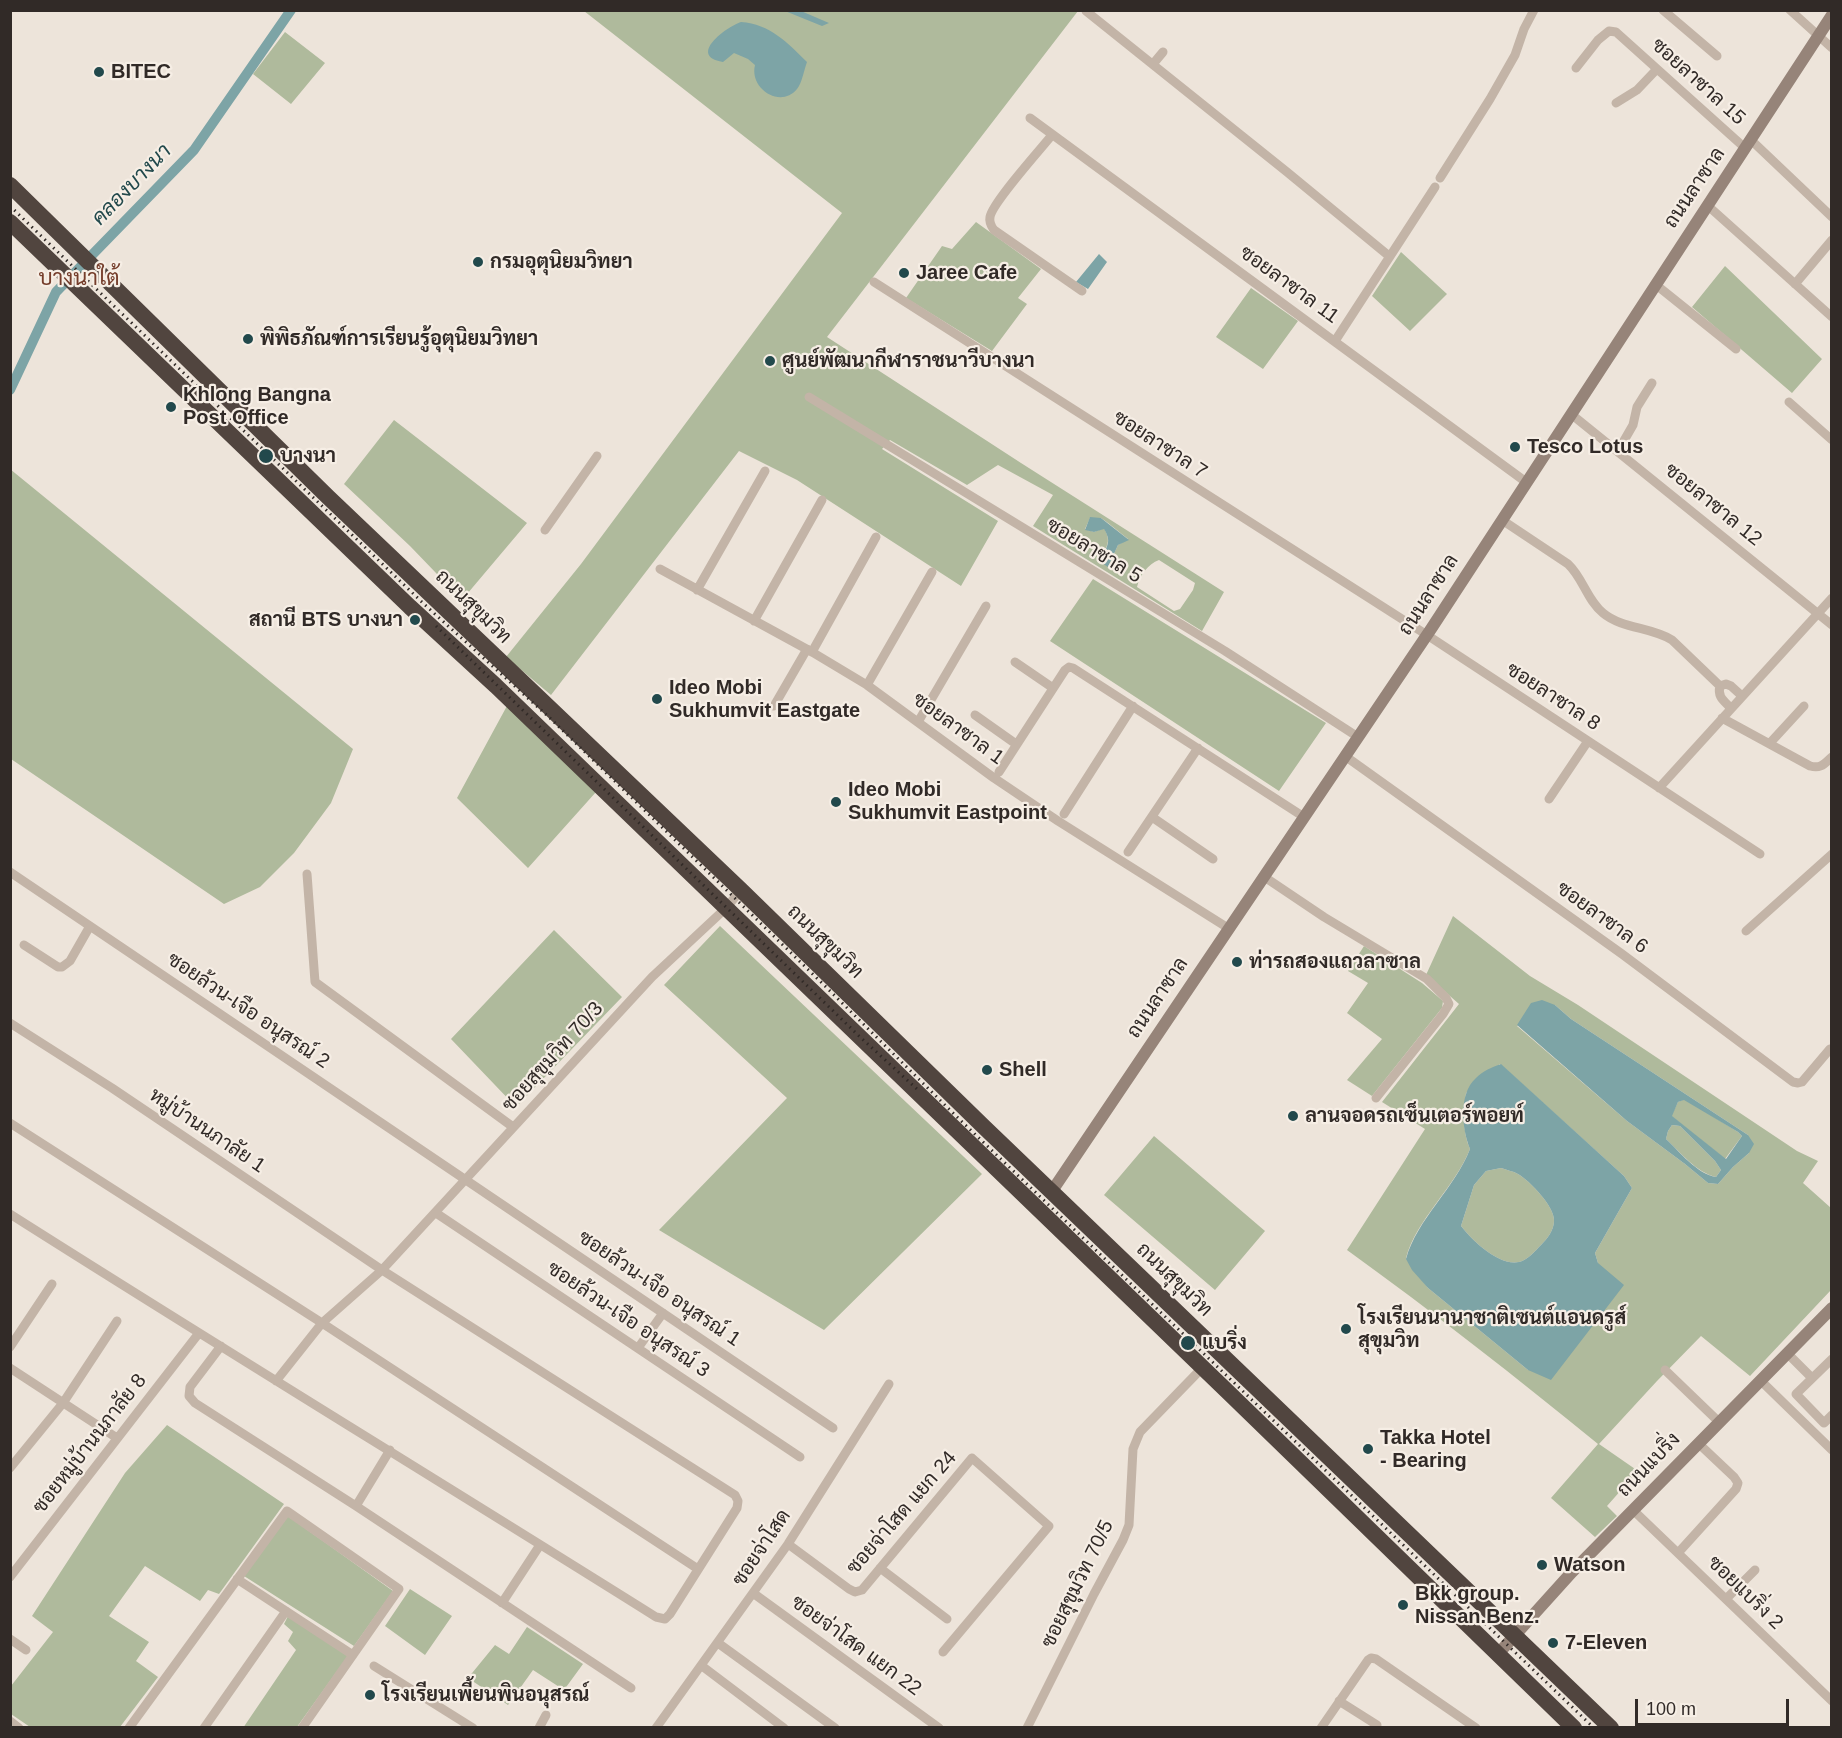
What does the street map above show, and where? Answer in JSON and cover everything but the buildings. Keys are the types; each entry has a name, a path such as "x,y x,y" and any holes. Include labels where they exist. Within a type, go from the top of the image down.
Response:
{"highway":[{"name":"ถนนสุขุมวิท","path":"10,185 328,497 741,890 1611,1728"},
{"name":"ถนนสุขุมวิท","path":"10,222 1203,1367 1574,1728"},
{"path":"1038,1209 1052,1191"}],"street":[{"path":"1440,178 1510,64 1534,10"},
{"path":"1664,10 1718,56"},
{"path":"1790,10 1832,48"},
{"path":"1086,11 1389,256"},
{"name":"ถนนลาซาล","path":"1052,1191 1427,635 1832,15"},
{"name":"ซอยลาซาล 15","path":"1576,68 1598,40 1611,30 1616,32 1832,217"},
{"path":"1153,64 1163,52"},
{"path":"1616,103 1637,90 1657,69"},
{"name":"ซอยลาซาล 11","path":"1030,118 1526,482"},
{"path":"1052,135 997,203 990,222 994,230 1082,291"},
{"path":"1335,340 1434,187"},
{"path":"1707,205 1832,317"},
{"path":"1795,284 1832,240"},
{"name":"ซอยลาซาล 7","path":"874,282 1427,635"},
{"path":"1655,284 1736,349"},
{"path":"1618,451 1633,425 1637,407 1652,383"},
{"name":"ซอยลาซาล 5","path":"809,398 1225,651 1358,737"},
{"path":"1789,402 1832,440"},
{"name":"ซอยลาซาล 12","path":"1571,414 1832,625"},
{"path":"545,530 597,456"},
{"path":"697,590 765,471"},
{"path":"754,621 822,500"},
{"path":"1502,520 1577,572 1595,606 1604,615 1664,635 1720,686"},
{"path":"774,706 876,537"},
{"name":"ซอยลาซาล 1","path":"660,569 867,685 994,778 1228,928"},
{"path":"867,685 932,572"},
{"path":"1659,788 1832,598"},
{"path":"918,722 986,606"},
{"name":"ซอยลาซาล 8","path":"1427,635 1760,854"},
{"path":"1015,662 1053,688"},
{"path":"999,772 1068,667 1133,706 1304,817"},
{"path":"1720,686 1726,684 1731,686 1742,696"},
{"path":"1720,686 1718,692 1720,698 1731,708"},
{"path":"1064,814 1133,706"},
{"path":"1770,743 1804,706"},
{"path":"975,715 1016,744"},
{"path":"1722,718 1810,766 1817,768 1822,766 1832,757"},
{"path":"1549,799 1588,741"},
{"path":"1128,852 1198,748"},
{"name":"ซอยลาซาล 6","path":"1345,756 1622,954 1793,1082 1802,1082 1830,1049"},
{"path":"1152,817 1214,859"},
{"path":"1746,931 1832,854"},
{"name":"ซอยล้วน-เจือ อนุสรณ์ 2","path":"10,872 465,1179"},
{"path":"307,874 315,982 513,1127"},
{"path":"1263,876 1324,917 1427,979 1446,998 1449,1004 1443,1014 1377,1098"},
{"name":"ซอยสุขุมวิท 70/3","path":"276,1381 322,1323 382,1270 652,977 726,908 741,890"},
{"path":"24,945 58,967 62,967 70,961 90,926"},
{"name":"หมู่บ้านนภาลัย 1","path":"10,1023 112,1088 382,1270 735,1495 738,1501 736,1508 698,1569"},
{"path":"10,1123 322,1323 698,1569 670,1614 665,1619 656,1617 10,1214"},
{"name":"ซอยล้วน-เจือ อนุสรณ์ 1","path":"465,1179 833,1428"},
{"name":"ซอยล้วน-เจือ อนุสรณ์ 3","path":"436,1212 800,1457"},
{"path":"10,1347 52,1284"},
{"name":"ถนนแบริ่ง","path":"1498,1654 1633,1510 1832,1308"},
{"path":"638,1348 663,1313"},
{"path":"10,1468 63,1403 117,1321"},
{"name":"ซอยหมู่บ้านนภาลัย 8","path":"10,1577 199,1333"},
{"path":"221,1346 190,1387 189,1396 195,1403 632,1688"},
{"path":"1787,1353 1812,1378"},
{"path":"1832,1359 1796,1394 1824,1423 1832,1415"},
{"name":"ซอยสุขุมวิท 70/5","path":"1027,1727 1129,1525 1135,1440 1203,1367"},
{"path":"10,1368 117,1438"},
{"path":"1665,1370 1719,1422"},
{"path":"1760,1380 1832,1450"},
{"name":"ซอยจ่าโสด","path":"656,1728 788,1544 889,1384"},
{"path":"1678,1553 1736,1489 1738,1483 1698,1443"},
{"path":"356,1506 390,1450"},
{"name":"ซอยจ่าโสด แยก 24","path":"788,1544 849,1589 855,1592 862,1590 972,1458 1049,1526 943,1652"},
{"name":"ซอยแบริ่ง 2","path":"1633,1510 1832,1701"},
{"path":"129,1728 287,1511 399,1589 302,1728"},
{"path":"502,1603 540,1545"},
{"path":"880,1568 947,1619"},
{"path":"1726,1599 1755,1570"},
{"path":"237,1579 353,1655"},
{"name":"ซอยจ่าโสด แยก 22","path":"753,1593 939,1728"},
{"path":"204,1728 286,1611"},
{"path":"10,1639 26,1650"},
{"path":"718,1643 835,1728"},
{"path":"1321,1728 1371,1658 1376,1659 1476,1728"},
{"path":"374,1666 473,1728"},
{"path":"702,1666 784,1728"},
{"path":"1339,1701 1377,1725"},
{"path":"539,1728 546,1715"},
{"path":"10,1721 19,1728"}],"green space":[{"name":"ศูนย์พัฒนากีฬาราชนาวีบางนา","path":"584,11 1078,11 827,337 1224,592 1202,631 1033,526 1053,495 998,465 967,485 890,440 882,449 998,521 961,586 797,480 739,451 551,695 506,657 581,564 842,213","holes":["1090,518 1101,518 1128,539 1118,545 1108,566 1102,555 1108,542 1106,532 1104,528 1094,532 1085,529","1159,560 1195,583 1180,609 1174,611 1137,587 1145,570"]},
{"path":"285,32 325,63 291,104 253,74"},
{"path":"976,222 1041,269 1018,298 1027,304 992,351 906,298 942,246 952,249"},
{"path":"1401,252 1447,294 1410,331 1372,296"},
{"path":"1725,266 1822,359 1792,393 1692,307"},
{"path":"1251,288 1298,321 1263,369 1216,337"},
{"path":"394,420 527,523 462,600 410,546 344,484"},
{"path":"10,469 353,749 331,803 294,853 260,887 224,904 11,759"},
{"path":"1093,579 1326,723 1279,791 1050,641"},
{"path":"508,704 596,792 528,868 457,798"},
{"path":"1453,916 1530,976 1578,1005 1797,1151 1818,1161 1803,1183 1831,1208 1831,1290 1750,1376 1701,1336 1657,1381 1599,1444 1638,1471 1607,1506 1617,1516 1595,1537 1551,1498 1598,1444 1474,1345 1347,1250 1425,1129 1382,1102 1459,1004 1426,975","holes":["1555,1005 1571,1019 1748,1135 1749,1153 1718,1184 1708,1183 1627,1121 1517,1026","1500,1064 1624,1176 1632,1188 1595,1253 1598,1263 1528,1370 1428,1288 1406,1258 1418,1230 1455,1177 1470,1149 1465,1128 1466,1093"]},
{"path":"720,926 982,1174 824,1330 659,1230 787,1098 664,985"},
{"path":"554,930 622,997 516,1107 451,1039"},
{"path":"1364,946 1422,983 1443,1001 1442,1008 1372,1096 1347,1080 1382,1039 1347,1013 1368,983 1348,971"},
{"path":"1685,1099 1742,1136 1725,1159 1671,1116 1678,1102"},
{"path":"1672,1125 1680,1126 1715,1161 1721,1170 1716,1177 1696,1167 1666,1139"},
{"path":"1154,1136 1265,1231 1215,1290 1104,1195"},
{"path":"1501,1168 1516,1173 1529,1182 1541,1195 1553,1215 1554,1224 1548,1237 1531,1255 1519,1262 1511,1262 1494,1256 1479,1245 1461,1226 1474,1185 1486,1171"},
{"path":"167,1425 284,1504 219,1594 208,1590 200,1601 145,1566 109,1616 149,1642 136,1661 158,1677 120,1727 30,1727 11,1714 11,1686 53,1632 32,1616 125,1473"},
{"path":"288,1516 393,1591 354,1646 244,1576"},
{"path":"410,1589 452,1616 425,1655 385,1626"},
{"path":"288,1616 348,1656 297,1727 243,1728 296,1650 288,1641 293,1632 284,1624"},
{"path":"527,1627 583,1664 564,1690 533,1670 508,1705 468,1678 495,1645 509,1654"}],"water":[{"path":"785,11 801,11 829,23 822,26"},
{"path":"741,22 761,26 770,31 807,62 799,86 790,95 775,97 761,88 754,74 755,65 748,59 734,53 723,62 713,59 709,54 709,48 719,35"},
{"path":"1099,254 1107,262 1088,289 1076,282"},
{"path":"1090,517 1101,518 1129,540 1118,545 1108,567 1102,563 1108,543 1107,534 1104,529 1094,532 1085,530"},
{"path":"1542,1000 1555,1005 1571,1019 1748,1135 1754,1144 1749,1153 1718,1184 1708,1183 1627,1121 1517,1025 1531,1003","holes":["1684,1100 1742,1136 1726,1159 1672,1116 1678,1102","1672,1125 1680,1126 1715,1161 1721,1170 1716,1177 1702,1172 1666,1139"]},
{"path":"1501,1064 1624,1176 1632,1188 1595,1253 1598,1263 1624,1285 1551,1380 1528,1370 1428,1288 1412,1270 1406,1259 1419,1230 1455,1177 1470,1149 1463,1112 1466,1093 1479,1076 1488,1069","holes":["1501,1168 1516,1173 1529,1182 1541,1195 1553,1215 1554,1224 1548,1237 1531,1255 1519,1262 1511,1262 1494,1256 1479,1245 1461,1226 1474,1185 1486,1171"]}],"waterway":[{"name":"คลองบางนา","path":"10,390 56,292 194,150 291,10"}],"railway":[{"path":"10,206 425,605 552,720 956,1116 1594,1728"},
{"path":"436,626 859,1036 918,1090"}],"place":[{"name":"BITEC","path":"99,72"},
{"name":"กรมอุตุนิยมวิทยา","path":"478,262"},
{"name":"Jaree Cafe","path":"904,273"},
{"name":"พิพิธภัณฑ์การเรียนรู้อุตุนิยมวิทยา","path":"248,339"},
{"name":"ศูนย์พัฒนากีฬาราชนาวีบางนา","path":"770,361"},
{"name":"Khlong Bangna Post Office","path":"171,407"},
{"name":"Tesco Lotus","path":"1515,447"},
{"name":"บางนา","path":"266,456"},
{"name":"สถานี BTS บางนา","path":"415,620"},
{"name":"Ideo Mobi Sukhumvit Eastgate","path":"657,699"},
{"name":"Ideo Mobi Sukhumvit Eastpoint","path":"836,802"},
{"name":"ท่ารถสองแถวลาซาล","path":"1237,962"},
{"name":"Shell","path":"987,1070"},
{"name":"ลานจอดรถเซ็นเตอร์พอยท์","path":"1293,1116"},
{"name":"โรงเรียนนานาชาติเซนต์แอนดรูส์ สุขุมวิท","path":"1346,1329"},
{"name":"แบริ่ง","path":"1188,1343"},
{"name":"Takka Hotel - Bearing","path":"1368,1449"},
{"name":"Watson","path":"1542,1565"},
{"name":"Bkk group. Nissan.Benz.","path":"1403,1605"},
{"name":"7-Eleven","path":"1553,1643"},
{"name":"โรงเรียนเพี้ยนพินอนุสรณ์","path":"370,1695"}],"district":[{"name":"บางนาใต้","path":"79,279"}]}
